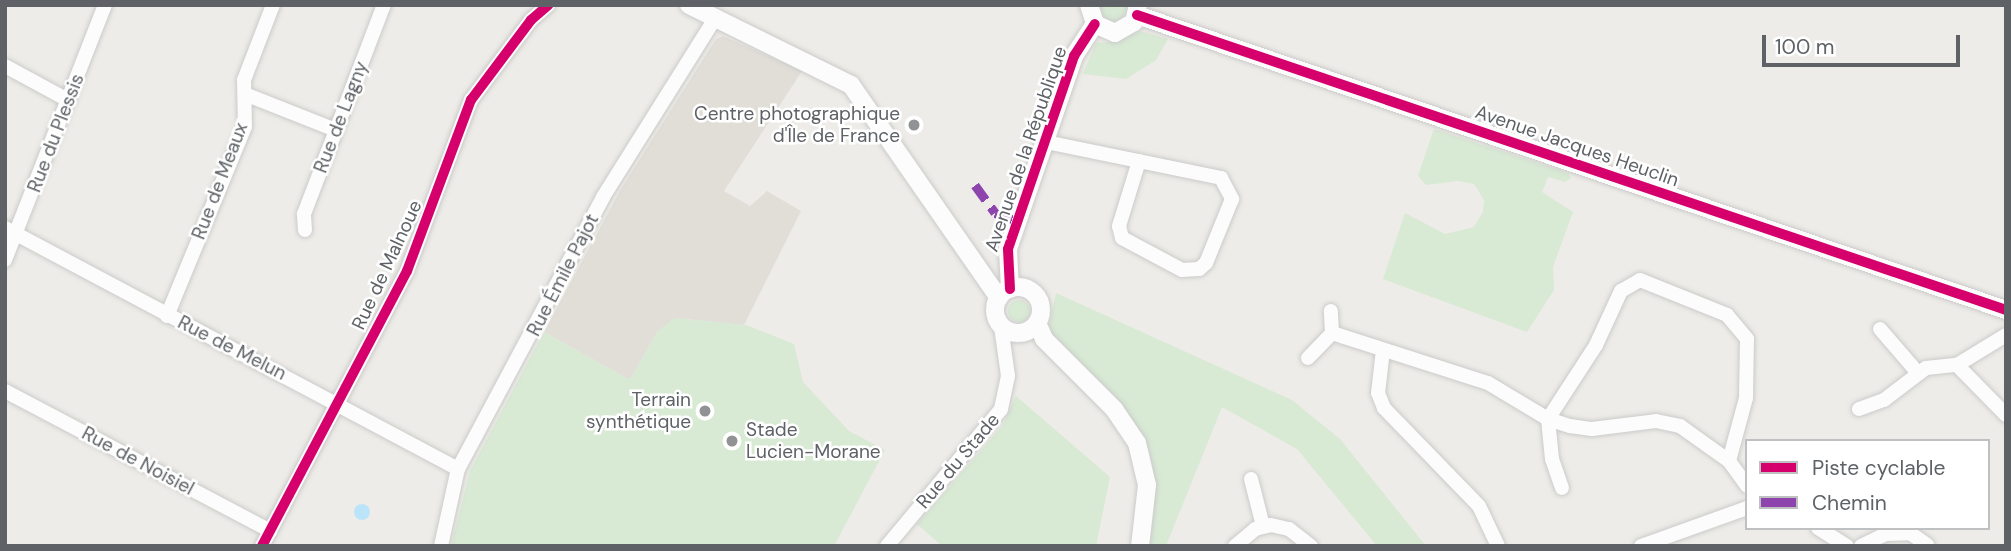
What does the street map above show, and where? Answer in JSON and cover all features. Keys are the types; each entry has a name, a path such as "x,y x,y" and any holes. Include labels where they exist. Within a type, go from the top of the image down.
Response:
{"street":[{"name":"Rue du Plessis","path":"5,260 12,231 68,100 104,5"},
{"name":"Rue de Meaux","path":"167,316 245,127 244,80 273,5"},
{"name":"Rue de Lagny","path":"305,230 304,214 384,5"},
{"name":"Rue de Malnoue","path":"262,546 339,403 423,234 449,151 471,100 531,20 548,5"},
{"name":"Avenue de la République","path":"689,5 851,85 1004,293"},
{"path":"1089,5 1095,24 1115,33 1129,27 1137,10"},
{"name":"Avenue Jacques Heuclin","path":"1137,10 2006,310"},
{"name":"Rue Émile Pajot","path":"441,546 458,469 603,197 716,17"},
{"name":"Avenue de la République","path":"1004,293 1008,249 1074,56 1095,24"},
{"path":"5,66 68,100"},
{"path":"245,94 336,130"},
{"path":"1046,142 1139,161 1222,178 1228,184 1232,199 1206,263 1199,269 1182,270 1122,238 1119,226 1139,161"},
{"name":"Rue de Melun","path":"12,231 167,316 339,403 458,469"},
{"path":"1562,488 1552,458 1548,419 1591,353 1621,291 1634,282 1650,281 1727,315 1747,339 1746,398 1728,461"},
{"path":"1031,328 1041,307 1035,295 1023,288 1004,293 995,312 1001,326 1031,328 1044,339 1114,409 1137,443 1147,485 1140,546"},
{"path":"1308,358 1332,333 1331,311"},
{"name":"Rue du Stade","path":"887,546 1001,409 1008,376 1001,326"},
{"path":"1031,328 1109,417 1128,445 1138,487 1131,546"},
{"path":"1880,329 1918,373"},
{"path":"1332,333 1488,383 1548,419 1592,429 1669,422 1691,430 1728,461 1745,483"},
{"path":"1860,409 1884,400 1918,373 1957,365 2006,335"},
{"path":"1383,350 1378,393 1384,408 1479,506 1498,546"},
{"path":"1957,365 2006,415"},
{"name":"Rue de Noisiel","path":"5,391 270,531"},
{"path":"1251,479 1263,526"},
{"path":"1641,546 1745,509"},
{"path":"1235,546 1263,526 1289,529 1311,546"},
{"path":"1821,530 1847,546"},
{"path":"1861,546 1886,534 1911,531 1927,545"}],"shaded area":[{"path":"723,36 802,71 724,191 750,206 767,191 801,211 744,325 675,318 657,332 630,380 544,332 621,189 716,39"}],"green space":[{"path":"1100,5 1126,5 1127,9 1120,21 1111,22 1103,17"},
{"path":"1140,31 1168,39 1156,60 1126,79 1083,74 1096,43 1119,41"},
{"path":"1434,129 1568,173 1571,178 1565,182 1548,177 1542,192 1573,212 1553,267 1554,290 1527,332 1383,279 1405,213 1445,234 1474,227 1483,212 1484,200 1474,184 1458,181 1426,185 1418,176"},
{"path":"1056,293 1292,400 1340,439 1426,546 1377,546 1297,449 1222,407 1166,546 1149,546 1156,489 1149,448 1115,396 1052,338 1048,329"},
{"path":"1019,300 1027,303 1030,311 1027,319 1019,322 1011,319 1008,311 1011,303"},
{"name":"Stade Lucien-Morane","path":"675,318 746,325 794,344 803,382 849,431 885,450 834,546 451,546 470,471 544,332 630,380 657,332"},
{"path":"1016,396 1110,477 1096,546 942,546 917,524 1002,426"}],"water":[{"path":"362,504 370,512 362,520 354,512"}],"marked path":[{"path":"975,185 995,213 1018,221"}],"cycle path":[{"path":"262,546 407,271 471,100 531,20 548,5"},
{"path":"1137,15 2006,310"},
{"path":"1010,289 1008,249 1074,56 1095,24"}],"place":[{"name":"Centre photographique d'Île de France","path":"914,125"},
{"name":"Terrain synthétique","path":"705,411"},
{"name":"Stade Lucien-Morane","path":"732,441"}]}
